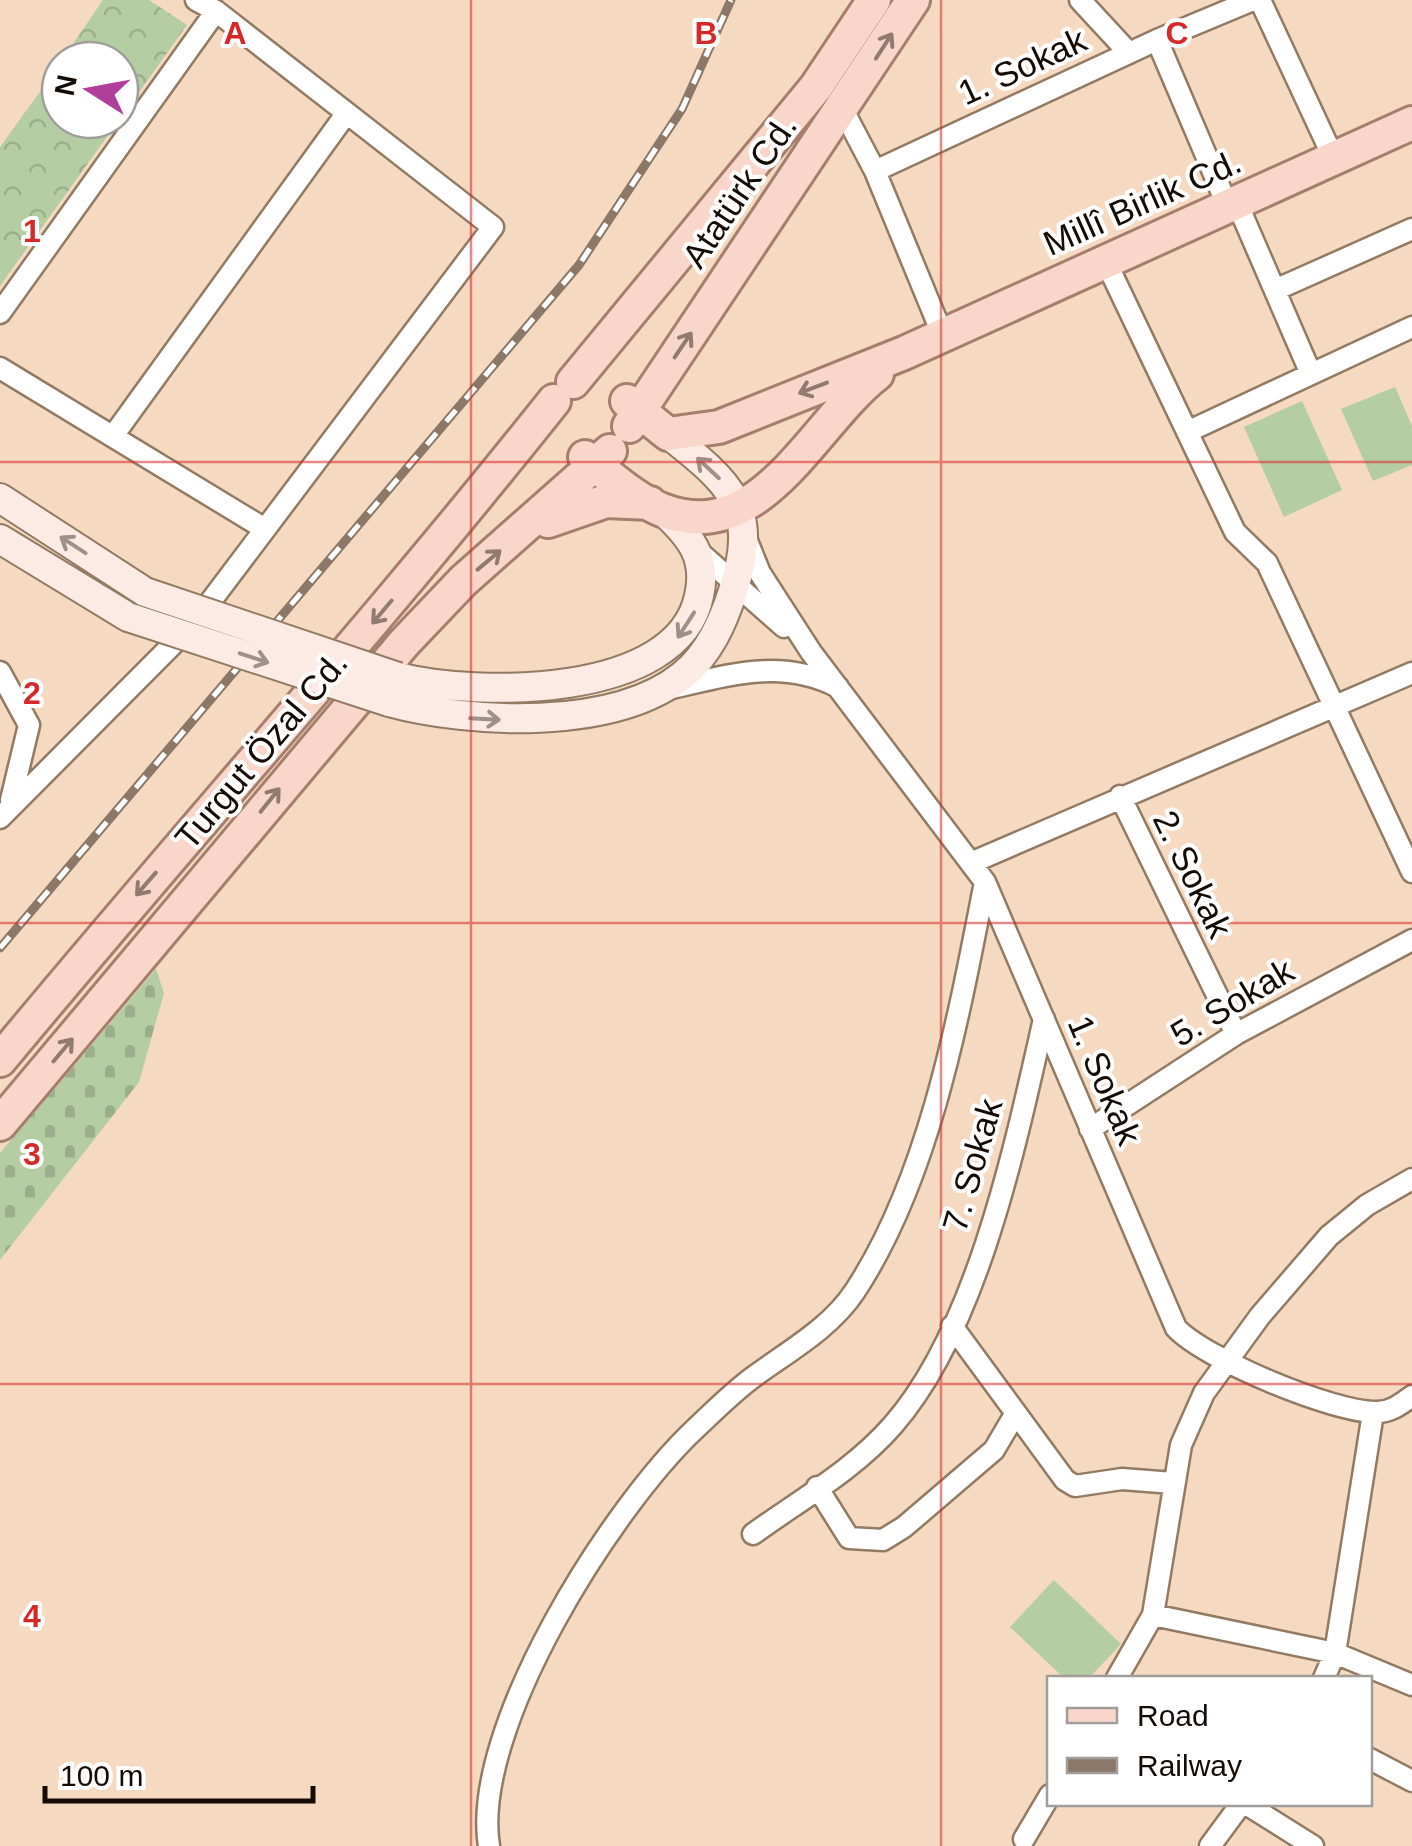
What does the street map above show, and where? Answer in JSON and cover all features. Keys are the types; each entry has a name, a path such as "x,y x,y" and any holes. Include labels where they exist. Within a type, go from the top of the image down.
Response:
{"main road":[{"name":"Atatürk Cd.","path":"563,392 816,87 874,0"},
{"name":"Atatürk Cd.","path":"614,435 843,110 913,0"},
{"name":"Millî Birlik Cd.","path":"668,434 719,427 904,353 1412,123"},
{"name":"Millî Birlik Cd.","path":"743,521 856,390 904,353"},
{"path":"0,498 145,592 394,689 448,716 500,720 567,714 655,692 685,674 707,650 732,577 743,521 714,473 668,434 614,435 566,449 557,440 550,415 563,392 598,378 620,391 614,435 657,507 698,551 732,577"},
{"name":"Turgut Özal Cd.","path":"0,1060 141,889 287,727 563,392"},
{"name":"Turgut Özal Cd.","path":"0,1124 404,642 463,581 521,533 614,435"},
{"path":"521,533 591,504 621,500 743,521"},
{"path":"0,539 128,617 394,689 509,690 613,670 644,660 673,643 732,577"}],"street":[{"path":"3,809 195,622 493,227 216,11 196,0"},
{"path":"1080,0 1129,52"},
{"path":"1257,0 1334,159"},
{"name":"1. Sokak","path":"875,171 1129,52 1257,0"},
{"path":"0,313 216,11"},
{"path":"1157,40 1311,374"},
{"path":"843,110 875,171 943,336"},
{"path":"113,436 346,114"},
{"path":"1275,290 1412,229"},
{"path":"1106,262 1235,532 1267,563 1301,630 1315,672 1335,704 1412,872"},
{"path":"1187,432 1412,326"},
{"path":"0,368 265,529"},
{"name":"1. Sokak","path":"732,577 812,652 986,882 1176,1328 1194,1345 1225,1362 1312,1396 1372,1413"},
{"path":"655,692 772,669 808,674 840,688"},
{"path":"0,672 29,725 24,763 3,809"},
{"path":"973,862 1412,672"},
{"name":"2. Sokak","path":"1120,796 1236,1034"},
{"path":"489,1846 495,1766 531,1671 564,1600 612,1527 692,1432 841,1308 878,1254 911,1171 950,1046 986,882"},
{"name":"5. Sokak","path":"1090,1129 1236,1034 1412,940"},
{"name":"7. Sokak","path":"754,1534 818,1488 892,1426 923,1383 952,1326 1006,1188 1044,1018"},
{"path":"1117,1676 1153,1615 1173,1483 1187,1426 1225,1362 1329,1236 1367,1204 1412,1179"},
{"path":"952,1326 1014,1416 1065,1480 1075,1486 1122,1479 1173,1483"},
{"path":"1325,1676 1335,1653 1372,1413 1392,1410 1412,1396"},
{"path":"818,1488 849,1538 883,1540 994,1450 1014,1416"},
{"path":"1153,1615 1335,1653 1412,1685"},
{"path":"1372,1761 1412,1781"},
{"path":"1024,1839 1047,1800"},
{"path":"1210,1846 1241,1806"},
{"path":"1246,1806 1313,1846"}],"green space":[{"path":"103,0 149,0 187,25 140,91 140,40 76,40"},
{"path":"40,92 40,140 105,140 0,286 0,147"},
{"path":"1395,387 1412,426 1412,465 1373,481 1341,409"},
{"path":"1302,401 1342,490 1284,517 1244,427"},
{"path":"156,969 164,993 139,1082 0,1260 0,1153"},
{"path":"1054,1580 1121,1644 1091,1676 1062,1676 1010,1627"}],"railway":[{"path":"0,948 579,265 682,109 731,0"}]}
